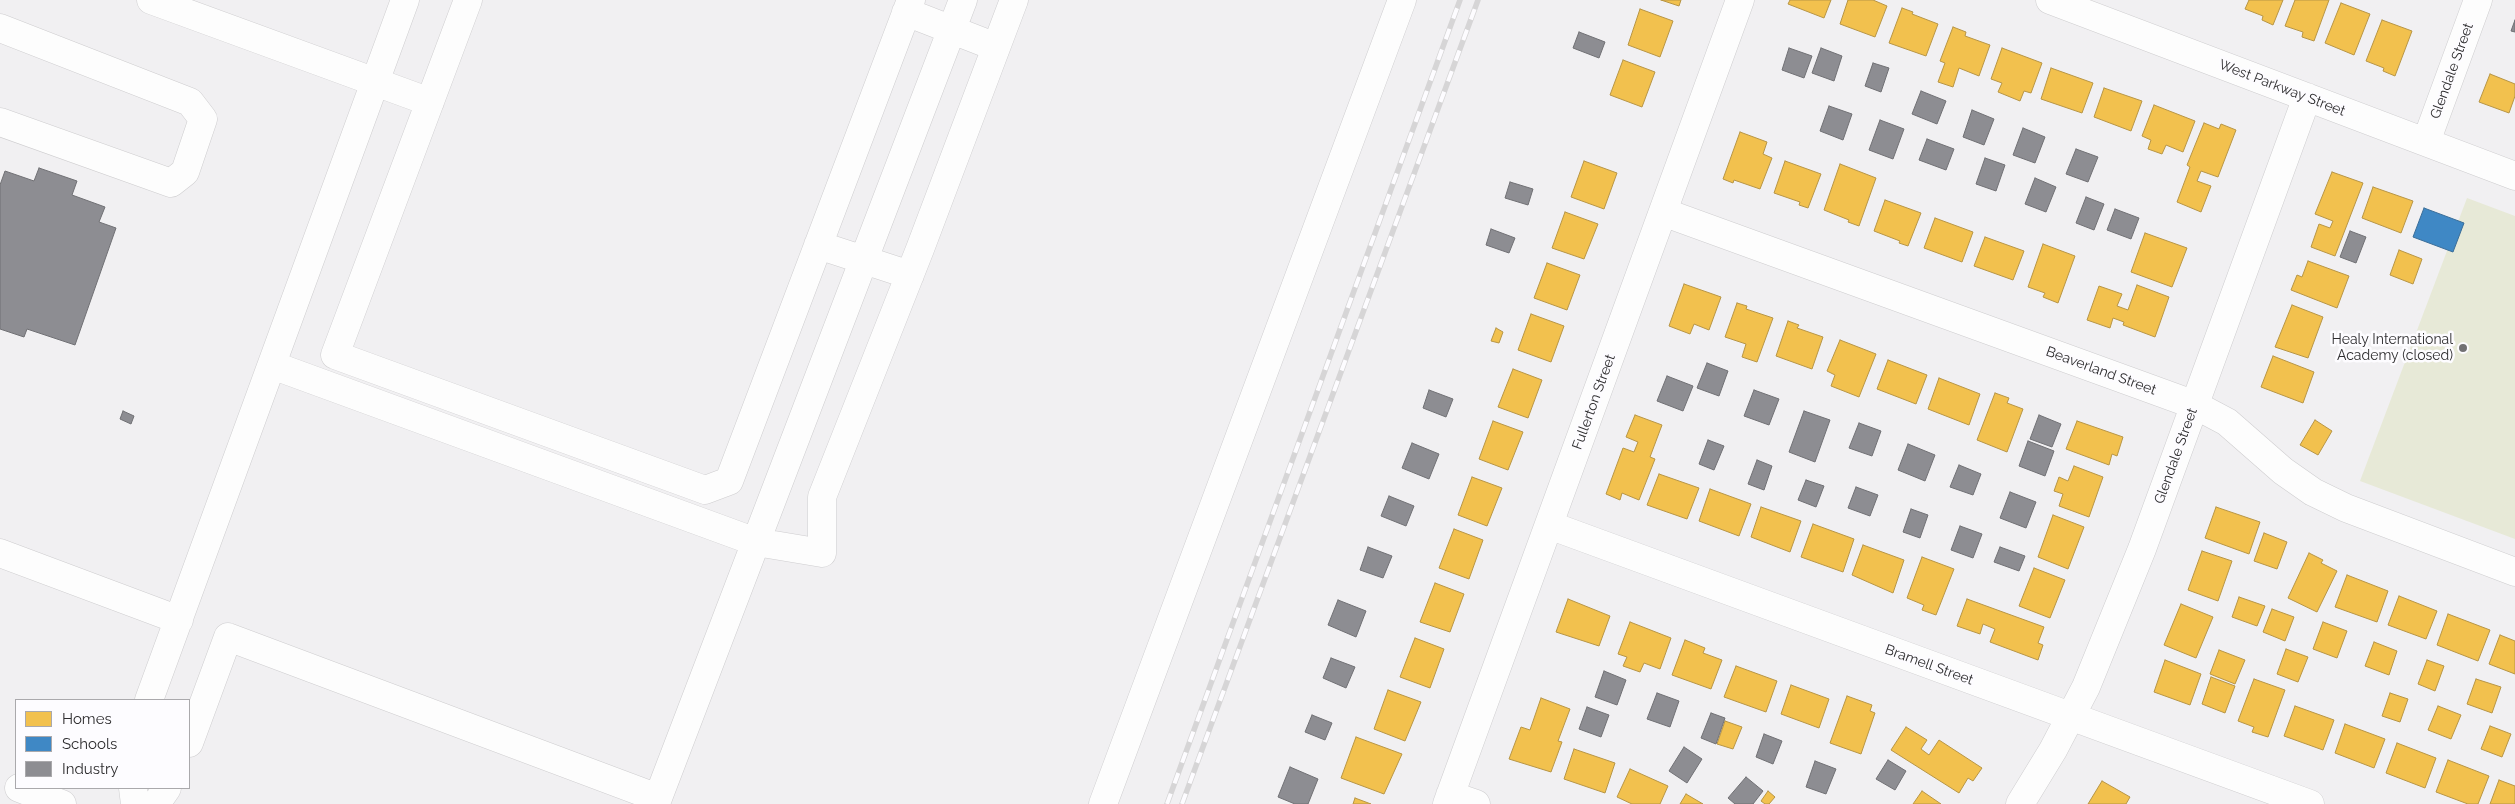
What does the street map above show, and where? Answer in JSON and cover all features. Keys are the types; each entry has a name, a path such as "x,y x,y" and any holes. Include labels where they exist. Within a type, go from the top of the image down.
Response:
{"street":[{"path":"151,0 430,102"},
{"path":"149,699 405,0"},
{"path":"468,0 335,355 704,490 729,481 908,6 952,29 996,47"},
{"path":"190,740 228,637 658,798 963,0"},
{"path":"272,365 756,542 822,552 822,497 910,275 1014,0"},
{"path":"1103,804 1402,0"},
{"name":"Fullerton Street","path":"1449,799 1740,0"},
{"name":"West Parkway Street","path":"2050,0 2515,176"},
{"name":"Glendale Street","path":"2426,142 2478,0"},
{"path":"0,28 190,102 204,119 185,172 171,183 0,122"},
{"name":"Glendale Street","path":"2020,804 2054,750 2086,687 2142,549 2307,98"},
{"name":"Beaverland Street","path":"1663,212 2194,405 2227,422 2283,471 2313,492 2346,508 2515,572"},
{"path":"818,245 910,275"},
{"name":"Bramell Street","path":"1549,525 2310,804"},
{"path":"0,553 179,620"},
{"path":"0,781 15,786"},
{"path":"22,789 62,804"},
{"path":"133,789 135,804"},
{"path":"156,804 166,789"},
{"path":"1449,799 1476,804"}],"green space":[{"name":"Healy International Academy (closed)","path":"2467,198 2515,216 2515,539 2360,481"}],"building: Homes":[{"path":"1661,0 1681,0 1679,6"},
{"path":"1790,0 1831,0 1824,18 1788,4"},
{"path":"1848,0 1873,0 1887,6 1875,37 1840,24"},
{"path":"2249,0 2283,0 2273,25 2262,20 2263,16 2245,9"},
{"path":"2295,0 2329,0 2314,41 2302,37 2303,32 2285,26"},
{"path":"2341,3 2370,14 2354,55 2325,43"},
{"path":"1902,8 1938,24 1926,56 1889,43"},
{"path":"1640,9 1673,21 1660,57 1628,45"},
{"path":"2382,20 2412,31 2395,76 2383,71 2384,68 2366,61"},
{"path":"1953,27 1966,32 1965,36 1990,45 1979,76 1959,68 1953,87 1938,82 1945,63 1940,61"},
{"path":"2002,48 2042,63 2031,93 2024,91 2020,101 1998,92 2002,83 1991,79"},
{"path":"1623,60 1655,72 1642,107 1610,95"},
{"path":"2051,68 2093,83 2082,113 2041,99"},
{"path":"2490,74 2515,84 2515,96 2509,113 2479,102"},
{"path":"2104,88 2142,101 2131,131 2094,117"},
{"path":"2154,105 2195,121 2183,152 2166,145 2162,154 2148,149 2151,140 2142,136"},
{"path":"2204,123 2219,129 2221,124 2236,130 2218,177 2201,171 2197,181 2211,186 2201,212 2177,202 2190,167 2187,165"},
{"path":"1740,132 1767,142 1763,154 1772,158 1760,189 1734,180 1733,183 1723,179"},
{"path":"1584,161 1617,173 1604,209 1571,197"},
{"path":"1785,161 1821,174 1808,208 1799,205 1800,202 1774,193"},
{"path":"1840,164 1876,178 1859,226 1824,210"},
{"path":"2332,172 2363,183 2335,256 2311,247 2319,224 2330,228 2333,221 2315,214"},
{"path":"2373,187 2413,201 2401,233 2362,218"},
{"path":"1885,200 1921,213 1908,246 1874,231"},
{"path":"1565,212 1598,224 1584,259 1552,248"},
{"path":"1935,218 1973,232 1962,262 1924,248"},
{"path":"2145,233 2187,248 2172,287 2131,272"},
{"path":"1985,237 2024,251 2013,280 1974,266"},
{"path":"2043,244 2075,256 2058,303 2043,297 2045,293 2028,287"},
{"path":"2399,250 2422,259 2413,284 2390,275"},
{"path":"2308,261 2349,276 2337,308 2291,290 2297,275 2302,277"},
{"path":"1547,263 1580,275 1567,310 1534,298"},
{"path":"1684,284 1721,297 1709,330 1694,324 1690,334 1669,326"},
{"path":"2137,285 2169,297 2155,337 2123,325 2124,322 2113,318 2110,328 2087,320 2099,286 2122,294 2117,306 2128,310"},
{"path":"1737,303 1747,306 1746,309 1773,318 1757,362 1742,357 1746,344 1725,337"},
{"path":"2292,305 2323,317 2308,358 2275,347"},
{"path":"1531,314 1564,326 1551,362 1518,350"},
{"path":"1788,321 1799,325 1797,328 1823,337 1812,369 1776,356"},
{"path":"1496,328 1503,332 1499,343 1491,341"},
{"path":"1840,340 1876,354 1859,397 1831,386 1835,375 1827,371"},
{"path":"2273,356 2314,372 2303,403 2261,387"},
{"path":"1888,360 1927,375 1916,404 1877,389"},
{"path":"1513,369 1542,380 1528,418 1498,407"},
{"path":"1939,378 1980,394 1969,425 1928,409"},
{"path":"1995,393 2009,398 2007,403 2023,409 2007,452 1977,440"},
{"path":"1635,415 1662,425 1650,457 1655,459 1639,500 1622,493 1620,500 1606,494 1623,448 1634,452 1638,442 1626,437"},
{"path":"2315,420 2332,431 2318,455 2300,445"},
{"path":"1493,421 1523,432 1508,470 1479,459"},
{"path":"2077,421 2123,437 2117,456 2112,454 2109,465 2066,449"},
{"path":"2074,466 2103,477 2089,517 2059,506 2063,494 2054,491 2059,477 2068,481"},
{"path":"1659,474 1699,488 1687,519 1647,505"},
{"path":"1472,477 1502,488 1487,526 1458,515"},
{"path":"1710,489 1751,504 1739,536 1699,521"},
{"path":"1761,507 1801,521 1790,552 1751,537"},
{"path":"2216,507 2260,522 2249,554 2205,538"},
{"path":"2053,515 2084,527 2068,569 2038,557"},
{"path":"1813,524 1854,539 1843,572 1801,557"},
{"path":"1454,529 1483,540 1469,579 1439,568"},
{"path":"2264,533 2287,542 2277,569 2254,561"},
{"path":"1863,545 1904,560 1893,593 1852,575"},
{"path":"2202,551 2232,561 2218,601 2188,590"},
{"path":"2309,553 2323,560 2321,563 2337,571 2317,612 2288,598"},
{"path":"1922,557 1954,569 1936,615 1922,610 1924,605 1907,598"},
{"path":"2034,568 2065,580 2050,618 2019,606"},
{"path":"2347,575 2388,591 2377,622 2335,607"},
{"path":"1435,583 1464,594 1450,632 1420,622"},
{"path":"2399,596 2437,611 2426,639 2388,625"},
{"path":"2239,597 2265,606 2257,626 2232,617"},
{"path":"1568,599 1610,616 1599,646 1556,632"},
{"path":"1967,599 2044,627 2038,643 2043,645 2038,660 1990,642 1995,629 1983,624 1980,634 1957,626"},
{"path":"2181,604 2213,617 2196,658 2164,645"},
{"path":"2272,609 2294,617 2285,641 2263,632"},
{"path":"2448,614 2490,630 2478,661 2437,645"},
{"path":"1630,622 1671,638 1660,669 1644,663 1640,672 1623,666 1627,657 1618,654"},
{"path":"2323,622 2347,631 2337,658 2313,649"},
{"path":"2500,635 2515,641 2515,674 2489,664"},
{"path":"1415,638 1444,649 1430,688 1400,677"},
{"path":"1685,640 1705,648 1703,653 1722,660 1711,689 1672,675"},
{"path":"2374,642 2397,651 2389,675 2365,666"},
{"path":"2286,649 2308,657 2298,682 2277,674"},
{"path":"2219,650 2245,660 2235,684 2210,674"},
{"path":"2165,660 2201,674 2190,705 2154,692"},
{"path":"2427,660 2444,666 2435,691 2418,684"},
{"path":"1736,666 1777,681 1766,712 1724,697"},
{"path":"2211,677 2235,686 2225,713 2202,704"},
{"path":"2254,679 2285,690 2268,737 2252,732 2254,727 2238,721"},
{"path":"2476,679 2501,687 2492,713 2467,704"},
{"path":"1791,685 1829,699 1819,728 1781,714"},
{"path":"1388,690 1421,702 1405,741 1374,729"},
{"path":"2390,693 2408,699 2400,722 2382,716"},
{"path":"1847,696 1872,705 1870,711 1875,713 1861,754 1830,743"},
{"path":"1541,698 1570,709 1558,741 1562,742 1551,772 1509,759 1521,727 1530,730"},
{"path":"2295,706 2334,720 2323,750 2284,736"},
{"path":"2438,706 2461,715 2451,739 2428,730"},
{"path":"1725,721 1742,727 1733,749 1717,744"},
{"path":"2345,724 2385,739 2374,768 2335,753"},
{"path":"2490,726 2511,734 2502,757 2481,749"},
{"path":"1906,727 1927,740 1921,749 1929,755 1939,740 1982,768 1973,781 1968,778 1959,793 1891,750"},
{"path":"1356,737 1402,754 1384,794 1341,778"},
{"path":"2397,743 2436,758 2425,788 2386,773"},
{"path":"1574,749 1615,763 1605,793 1564,779"},
{"path":"2448,760 2489,776 2478,804 2468,804 2436,792"},
{"path":"1630,769 1668,786 1660,804 1632,804 1617,797"},
{"path":"2499,780 2515,786 2515,804 2490,804"},
{"path":"2102,781 2130,797 2126,804 2088,804"},
{"path":"1768,791 1775,797 1769,804 1765,804 1761,801"},
{"path":"1922,791 1941,804 1913,804"},
{"path":"1686,794 1703,804 1680,804"},
{"path":"1355,798 1371,804 1353,804"}],"building: Schools":[{"path":"2424,208 2464,223 2453,252 2413,237"}],"building: Industry":[{"path":"2515,20 2515,32 2511,31"},
{"path":"1579,32 1605,42 1599,58 1573,48"},
{"path":"1789,48 1812,56 1804,78 1782,70"},
{"path":"1821,48 1842,56 1834,81 1812,73"},
{"path":"1873,63 1889,68 1881,92 1865,86"},
{"path":"1921,91 1946,101 1937,124 1912,114"},
{"path":"1829,106 1852,114 1843,140 1820,131"},
{"path":"1972,110 1994,119 1984,145 1963,137"},
{"path":"1880,120 1904,129 1893,159 1869,150"},
{"path":"2023,128 2045,137 2035,163 2013,155"},
{"path":"1927,139 1954,149 1946,170 1919,160"},
{"path":"2076,149 2098,157 2088,182 2066,174"},
{"path":"1985,158 2005,165 1996,191 1976,184"},
{"path":"39,168 77,181 72,195 105,207 99,222 116,228 75,345 27,329 24,337 0,329 0,185 5,171 34,181"},
{"path":"2035,178 2056,187 2046,212 2025,204"},
{"path":"1510,182 1533,189 1528,205 1505,198"},
{"path":"2086,197 2104,204 2094,230 2076,223"},
{"path":"2115,209 2139,218 2131,239 2107,230"},
{"path":"1491,229 1515,238 1509,253 1486,245"},
{"path":"2350,231 2366,237 2356,263 2340,257"},
{"path":"1707,363 1728,371 1719,396 1697,388"},
{"path":"1667,376 1693,386 1683,411 1657,401"},
{"path":"1429,390 1453,399 1446,417 1423,408"},
{"path":"1754,390 1779,399 1769,425 1744,416"},
{"path":"123,411 134,416 131,424 120,419"},
{"path":"1804,411 1830,420 1815,462 1789,452"},
{"path":"2039,415 2061,424 2052,447 2030,439"},
{"path":"1859,423 1881,431 1872,456 1849,448"},
{"path":"1708,440 1724,446 1714,470 1699,464"},
{"path":"2028,441 2054,451 2045,476 2019,466"},
{"path":"1412,443 1439,454 1429,479 1402,468"},
{"path":"1908,444 1935,455 1925,481 1898,470"},
{"path":"1757,460 1772,466 1764,490 1748,484"},
{"path":"1959,465 1981,474 1973,495 1950,487"},
{"path":"1806,480 1824,486 1816,507 1798,500"},
{"path":"1856,487 1878,495 1870,516 1848,508"},
{"path":"2010,492 2036,502 2026,528 2000,518"},
{"path":"1389,496 1414,506 1406,526 1381,516"},
{"path":"1911,509 1928,515 1920,538 1903,532"},
{"path":"1960,526 1982,534 1973,558 1951,550"},
{"path":"1368,547 1392,556 1383,578 1360,570"},
{"path":"2000,547 2025,556 2019,571 1994,562"},
{"path":"1338,600 1366,611 1356,637 1328,625"},
{"path":"1331,658 1355,667 1346,688 1323,678"},
{"path":"1604,671 1626,680 1617,705 1595,697"},
{"path":"1657,693 1679,701 1670,727 1647,719"},
{"path":"1587,707 1609,715 1601,737 1579,729"},
{"path":"1711,713 1725,718 1716,744 1701,738"},
{"path":"1312,715 1332,723 1325,740 1305,732"},
{"path":"1764,734 1782,741 1773,764 1756,757"},
{"path":"1684,747 1702,759 1687,783 1669,771"},
{"path":"1888,760 1906,771 1895,790 1876,779"},
{"path":"1815,761 1836,769 1826,794 1806,787"},
{"path":"1290,767 1318,779 1308,804 1295,804 1278,797"},
{"path":"1746,777 1763,791 1753,804 1735,804 1728,798"}],"railway":[{"path":"1167,804 1460,0"},
{"path":"1182,804 1478,0"}],"place":[{"name":"Healy International Academy (closed)","path":"2463,348"}]}
